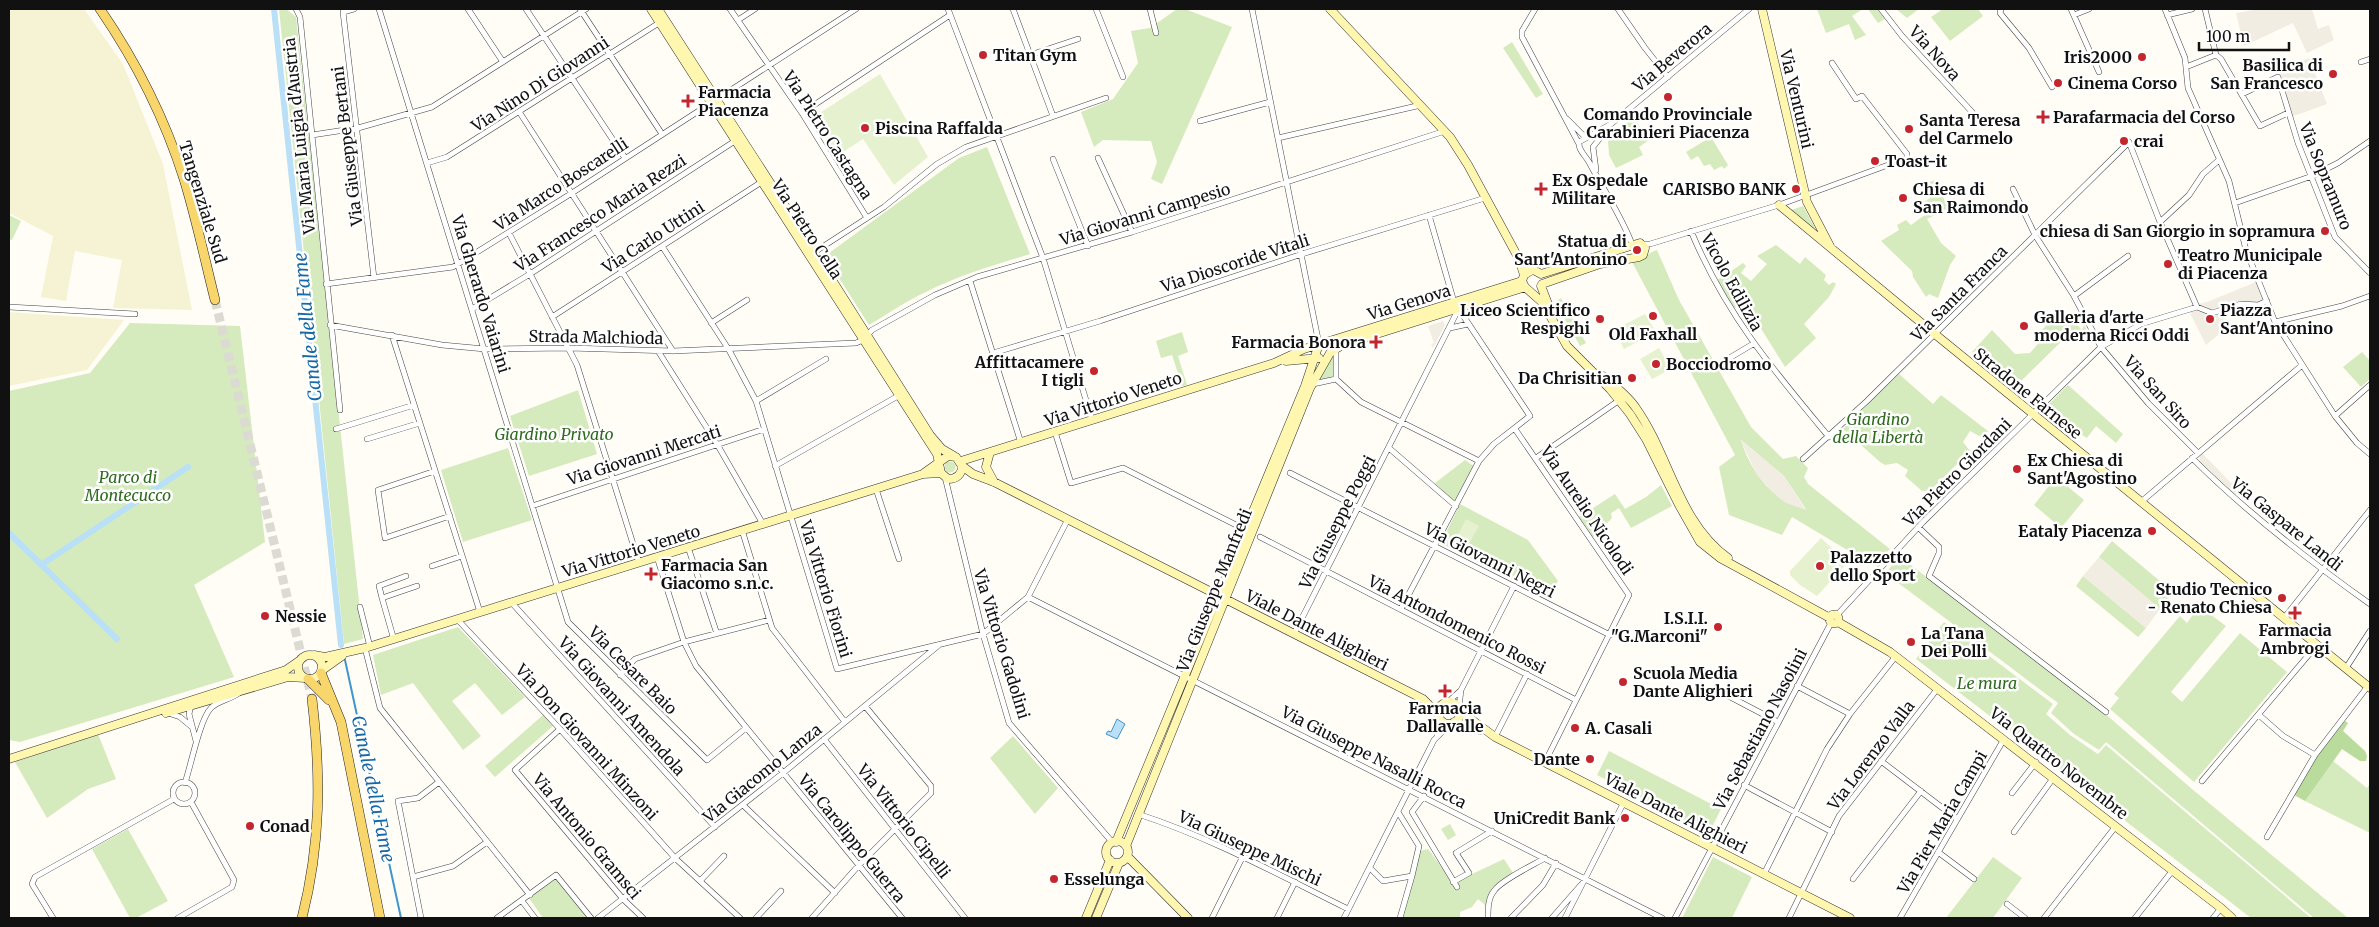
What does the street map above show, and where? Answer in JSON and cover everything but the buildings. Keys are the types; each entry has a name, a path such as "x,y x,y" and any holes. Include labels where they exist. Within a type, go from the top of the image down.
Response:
{"main road":[{"name":"Tangenziale Sud","path":"100,9 132,61 166,132 183,178 215,300"},
{"name":"Via Pietro Cella","path":"651,9 662,21 930,435 942,449 973,474"},
{"name":"Via Pietro Cella","path":"658,9 662,21"},
{"path":"1330,9 1444,130 1468,165 1519,260 1526,283"},
{"name":"Via Venturini","path":"1762,9 1806,196"},
{"name":"Stradone Farnese","path":"1806,196 1832,250"},
{"name":"Stradone Farnese","path":"1779,205 2369,687"},
{"path":"1808,230 1818,232 1820,227"},
{"path":"1519,260 1541,274 1640,245"},
{"path":"1526,283 1542,285 1600,264 1641,256 1640,245"},
{"path":"1637,257 1631,253 1640,245"},
{"path":"1526,283 1532,270"},
{"name":"Via Quattro Novembre","path":"1541,274 1547,302 1573,346 1622,398 1646,439 1694,534 1705,546 1720,558 1834,619 1896,656 2036,762 2232,918"},
{"path":"1547,302 1548,289 1556,279"},
{"name":"Via Genova","path":"1319,344 1526,283"},
{"name":"Via Quattro Novembre","path":"1526,283 1543,303 1568,346 1622,398 1636,407 1652,435 1689,513 1708,540 1746,571"},
{"name":"Via Genova","path":"1296,359 1324,354 1342,345 1456,305"},
{"name":"Via Pietro Cella","path":"865,337 898,396 937,454 940,464"},
{"path":"1296,359 1301,362 1308,376 1324,354 1319,344"},
{"name":"Via Vittorio Veneto","path":"959,461 1274,363 1319,344"},
{"name":"Via Giuseppe Manfredi","path":"1114,842 1324,354"},
{"name":"Via Vittorio Veneto","path":"1274,363 1296,359"},
{"name":"Via Giuseppe Manfredi","path":"1248,531 1308,376"},
{"path":"1630,414 1638,418 1648,433 1652,435"},
{"path":"990,452 986,467 994,482"},
{"path":"958,476 959,461 945,457 940,464 943,475 952,479 958,476 973,474"},
{"name":"Via Vittorio Veneto","path":"335,657 876,489 923,474 940,464"},
{"path":"1668,470 1667,475 1672,492"},
{"name":"Via Vittorio Veneto","path":"923,474 943,475"},
{"name":"Viale Dante Alighieri","path":"973,474 994,482 1423,699 1446,703"},
{"path":"1678,505 1683,507 1698,531 1708,540"},
{"name":"Via Giuseppe Manfredi","path":"1126,846 1193,679 1221,596"},
{"path":"9,758 286,670 307,655 335,657"},
{"path":"314,655 320,660 321,672 345,740 380,918"},
{"path":"125,722 165,713 288,677 316,677 335,657"},
{"path":"299,662 298,669 334,706"},
{"path":"304,918 318,834 318,746 312,699"},
{"name":"Viale Dante Alighieri","path":"1423,699 1440,717"},
{"path":"1446,703 1454,703 1459,709 1460,717 1453,723 1445,723 1440,717 1440,707 1446,703"},
{"name":"Viale Dante Alighieri","path":"1459,709 1492,735"},
{"name":"Viale Dante Alighieri","path":"1453,723 1492,735 1850,918"},
{"path":"1086,918 1110,860 1106,851 1114,842 1126,846 1127,856 1188,918"},
{"path":"1096,918 1119,863 1127,856"},
{"path":"1110,860 1119,863"}],"street":[{"name":"Via Maria Luigia d'Austria","path":"296,9 300,17 340,410"},
{"name":"Via Giuseppe Bertani","path":"354,9 343,12 374,278"},
{"name":"Via Gherardo Vaiarini","path":"379,9 558,588"},
{"path":"468,9 503,62"},
{"path":"526,9 625,158"},
{"name":"Via Pietro Castagna","path":"730,9 802,113 867,218"},
{"path":"738,20 755,9"},
{"name":"Via Marco Boscarelli","path":"326,284 453,267 572,193 856,9"},
{"path":"948,9 1042,258 1092,420"},
{"path":"1015,9 1053,116"},
{"path":"1096,9 1123,78"},
{"path":"1150,9 1156,33"},
{"path":"1252,9 1319,344"},
{"path":"1535,9 1522,31 1522,37 1580,149 1584,152 1629,233 1640,245 1779,205 1907,158 1907,154 1881,119 1862,96 1856,99 1832,63"},
{"path":"1618,9 1668,77"},
{"name":"Via Beverora","path":"1611,124 1749,9"},
{"name":"Via Nova","path":"1880,9 1902,36 1972,112"},
{"path":"2000,9 2000,13 2028,48 2052,87"},
{"path":"2071,9 2099,72"},
{"path":"2074,15 2089,9"},
{"path":"2192,9 2166,12 2185,58 2188,88 2229,181 2246,250 2276,322 2301,366 2335,416 2357,443 2370,454"},
{"path":"2204,9 2216,55 2221,59 2260,126 2288,113"},
{"path":"312,135 358,128 432,107 583,10 662,134"},
{"path":"802,113 950,15"},
{"name":"Via Nino Di Giovanni","path":"427,163 448,157 662,21"},
{"path":"1030,55 1078,39"},
{"path":"2186,66 2216,55"},
{"path":"2361,62 2370,59"},
{"name":"Via Sopramuro","path":"2242,94 2278,77 2288,113 2335,237 2370,273"},
{"path":"812,254 867,218 937,164 966,147 1106,98"},
{"path":"1200,121 1270,102"},
{"path":"1278,138 1421,105"},
{"path":"520,113 674,351"},
{"path":"1565,117 1592,141 1596,173"},
{"path":"1579,144 1581,140 1611,124"},
{"path":"1584,152 1591,151 1611,124"},
{"name":"Via Giovanni Campesio","path":"865,337 935,295 970,281 1287,183 1444,130"},
{"name":"Via Francesco Maria Rezzi","path":"472,309 530,274 738,139"},
{"path":"2235,203 2312,176 2338,163 2370,141"},
{"name":"Via Santa Franca","path":"1803,459 1829,437 1936,335 2129,142 2160,222"},
{"path":"1098,158 1132,232"},
{"path":"1053,159 1088,246"},
{"path":"2219,160 2203,174 2189,195 2160,222 2197,307 2212,313 2241,304 2258,305 2267,301"},
{"name":"Via Carlo Uttini","path":"552,317 764,180"},
{"name":"Via San Siro","path":"2013,189 2035,235 2074,296 2101,347 2148,402 2198,453"},
{"name":"Via Dioscoride Vitali","path":"993,353 1065,332 1302,254 1485,198"},
{"path":"1401,610 1479,461 1494,444 1530,416 1456,305 1428,215"},
{"name":"Vicolo Edilizia","path":"1691,231 1717,285 1753,344 1829,437"},
{"path":"509,233 569,348 613,478 639,563"},
{"name":"Via Vittorio Fiorini","path":"662,246 730,350 756,401 774,466 792,515 838,669 940,644"},
{"path":"2074,296 2128,256"},
{"path":"970,281 1021,442"},
{"path":"2276,322 2342,306 2370,296"},
{"path":"712,323 746,300"},
{"name":"Via Giuseppe Poggi","path":"1294,634 1450,328 1456,305"},
{"path":"9,307 135,314"},
{"name":"Via Pietro Giordani","path":"1834,619 1918,527 2101,347 2141,324 2197,307"},
{"path":"1450,328 1463,316"},
{"path":"1450,328 1468,324"},
{"name":"Strada Malchioda","path":"330,325 442,345 484,349 730,350 856,343 865,337"},
{"path":"392,336 480,612"},
{"name":"Vicolo Edilizia","path":"1721,363 1753,344"},
{"path":"658,351 717,444 763,524"},
{"path":"1324,354 1336,379 1361,402 1479,461"},
{"path":"756,401 826,359"},
{"path":"2142,502 2301,366"},
{"path":"1312,384 1336,379"},
{"path":"2335,416 2370,385"},
{"path":"774,466 898,396"},
{"path":"1536,458 1622,398"},
{"path":"336,429 414,406"},
{"path":"367,439 420,423"},
{"name":"Via Giovanni Mercati","path":"532,506 764,429"},
{"name":"Via Aurelio Nicolodi","path":"1515,429 1629,594 1610,635"},
{"path":"1055,432 1071,483 1123,468 1248,531"},
{"path":"1389,448 1456,506"},
{"name":"Via Gaspare Landi","path":"2192,458 2217,483 2322,570 2370,604"},
{"path":"435,470 378,490 384,538 450,516"},
{"name":"Via Giovanni Negri","path":"1290,473 1610,635"},
{"name":"Via Vittorio Gadolini","path":"943,475 983,634 1009,723 1114,842"},
{"path":"876,489 899,559"},
{"path":"2284,618 2370,510"},
{"path":"940,644 983,634 1028,597 1068,519"},
{"path":"1918,527 1939,547 1939,553 1929,576 2106,712"},
{"path":"742,530 772,628 845,722"},
{"name":"Via Antondomenico Rossi","path":"1260,537 1576,700"},
{"path":"688,547 717,634"},
{"path":"432,566 462,556"},
{"name":"Via Carolippo Guerra","path":"657,557 684,642 696,666 902,918"},
{"path":"394,640 379,586 406,576"},
{"path":"382,598 418,586"},
{"path":"1459,709 1461,690 1514,586"},
{"name":"Via Cesare Baio","path":"558,588 568,622 707,760 746,728"},
{"name":"Via Giuseppe Nasalli Rocca","path":"1028,597 1662,918"},
{"name":"Via Giovanni Amendola","path":"511,602 715,827"},
{"path":"360,607 380,708 530,894"},
{"name":"Via Don Giovanni Minzoni","path":"457,619 560,729 675,858 740,918"},
{"name":"Via Sebastiano Nasolini","path":"1674,918 1834,619"},
{"path":"620,675 635,659 684,642 769,620"},
{"path":"2346,668 2370,631"},
{"path":"1545,762 1610,635"},
{"name":"Via Giacomo Lanza","path":"598,918 783,773 940,644"},
{"path":"2202,781 2317,645"},
{"path":"1764,874 1827,749 1850,714 1896,656"},
{"path":"1492,735 1527,674"},
{"path":"196,751 190,706 194,702 231,690 246,682"},
{"path":"1797,686 1850,714"},
{"path":"2267,837 2314,755 2369,687"},
{"name":"Via Lorenzo Valla","path":"1789,918 1839,816 1938,688"},
{"path":"1446,703 1461,690"},
{"path":"1717,690 1778,722"},
{"path":"185,783 196,751 200,728 208,711 216,704 233,698 240,692"},
{"path":"812,918 859,865 931,793 931,786 865,706"},
{"path":"165,713 180,717 194,730"},
{"path":"2259,715 2283,736 2314,755"},
{"path":"1350,918 1346,913 1437,735 1440,717"},
{"path":"1437,735 1453,723"},
{"name":"Via Antonio Gramsci","path":"560,729 515,770 623,899 643,918"},
{"name":"Via Pier Maria Campi","path":"1900,918 2005,738"},
{"name":"Via Vittorio Cipelli","path":"824,739 965,918"},
{"path":"1881,761 1957,819"},
{"path":"2012,793 2036,762"},
{"path":"2014,832 2054,777"},
{"path":"421,918 398,801 418,798 439,782"},
{"path":"185,783 191,785 194,790 194,797 191,802 180,804 174,799 174,789 178,784 185,783"},
{"path":"1744,785 1832,832"},
{"path":"1853,879 1921,791"},
{"path":"1424,796 1412,812 1457,887"},
{"path":"53,918 32,884 34,877 174,799"},
{"path":"178,918 232,887 234,880 191,802"},
{"path":"1565,918 1624,802"},
{"path":"743,804 835,893"},
{"path":"1398,812 1419,846 1400,918"},
{"name":"Via Giuseppe Mischi","path":"1138,814 1178,827 1244,856 1295,882 1346,913"},
{"path":"2044,918 2116,825"},
{"path":"1454,882 1469,873 1456,853 1492,831"},
{"path":"1419,846 1429,841"},
{"path":"413,877 453,866 488,842"},
{"path":"1938,852 1974,879"},
{"path":"700,881 724,856"},
{"path":"1212,918 1244,856"},
{"path":"1488,918 1488,906 1493,892 1500,885 1545,858"},
{"path":"1511,918 1543,884 1556,863"},
{"path":"1370,868 1383,881 1412,876"},
{"path":"2135,918 2173,870"},
{"path":"497,918 556,874 592,918"},
{"path":"1552,918 1586,879"},
{"path":"1277,918 1295,882"},
{"path":"756,918 781,891"},
{"path":"522,901 536,918"},
{"path":"2007,904 2026,918"},
{"path":"2213,918 2221,908"}],"shaded area":[{"path":"9,9 84,9 123,64 163,164 192,310 113,308 122,260 75,251 66,301 41,297 53,236 9,213"},
{"path":"2259,9 2312,9 2318,29 2329,25 2334,40 2307,53 2293,23 2244,46 2236,13"},
{"path":"2309,58 2327,104 2291,117 2280,72"},
{"name":"Piazza Sant'Antonino","path":"2256,282 2263,299 2246,310 2234,313 2219,324 2224,330 2206,345 2187,307 2207,302"},
{"path":"9,312 124,320 87,370 9,386"},
{"path":"1443,321 1445,325 1433,348 1431,344 1434,343 1428,326"},
{"path":"1740,439 1784,476 1806,510 1786,503 1757,475"},
{"path":"2202,453 2239,491 2235,495 2200,462 2199,455"},
{"path":"2099,557 2160,609 2146,628 2083,576"}],"green space":[{"path":"279,9 286,9 296,17 363,639 344,644"},
{"path":"1177,9 1185,9 1232,27 1162,184 1151,179 1157,162 1151,141 1103,140 1094,147 1081,112 1113,99 1138,63 1131,31 1150,28"},
{"path":"1817,9 1863,9 1852,16 1866,35 1855,40 1849,24 1826,33"},
{"path":"1868,9 1877,9 1885,19 1878,23"},
{"path":"1896,9 1919,9 1907,18"},
{"path":"1943,9 1978,9 1983,16 1950,41 1931,17"},
{"path":"1512,42 1543,94 1536,98 1503,48"},
{"name":"Piscina Raffalda","path":"880,74 928,157 894,185 863,139 837,156 812,118"},
{"path":"1633,117 1649,140 1639,147 1643,155 1616,168 1609,155 1608,141"},
{"path":"1711,137 1728,165 1724,169 1722,166 1714,170 1710,164 1704,166 1698,156 1691,160 1686,152"},
{"path":"987,147 1030,254 951,280 911,299 869,325 825,256 959,158"},
{"path":"1935,180 1948,208 1927,219 1941,243 1956,256 1950,265 1938,298 1929,294 1926,297 1913,277 1912,271 1881,241 1899,230 1897,225 1906,220 1911,225 1926,214 1920,205 1930,198 1924,184"},
{"path":"1803,206 1815,228 1814,229 1791,210"},
{"path":"9,215 21,221 12,240 9,239"},
{"path":"1776,245 1800,264 1805,257 1826,275 1824,280 1829,285 1833,282 1836,284 1829,297 1804,324 1816,338 1785,367 1727,274 1743,263 1746,266 1741,273 1751,281 1767,264 1757,256"},
{"path":"1657,250 1679,300 1751,427 1783,459 1796,456 1808,468 1804,477 1808,484 1890,549 1874,566 1792,517 1782,535 1729,515 1719,467 1735,455 1632,262 1640,260","holes":["1741,440 1784,476 1806,509 1783,500 1764,484 1750,463"]},
{"path":"1726,274 1745,304 1734,308 1716,281"},
{"path":"1561,298 1586,343 1580,346 1555,302"},
{"path":"2062,309 2082,330 2084,325 2090,336 2084,340 2073,330 2021,381 2029,391 2023,396 1972,352 1992,330 2015,354 2030,353 2042,339 2041,331"},
{"path":"1645,314 1656,332 1624,349 1614,330"},
{"name":"Parco di Montecucco","path":"130,323 240,326 265,542 194,585 234,677 20,742 9,740 9,391 90,373"},
{"path":"1182,332 1188,352 1178,356 1187,385 1182,386 1172,355 1161,358 1156,341"},
{"name":"Bocciodromo","path":"1659,348 1671,369 1652,379 1640,359"},
{"path":"2362,352 2370,361 2370,379 2361,387 2343,367"},
{"path":"1333,353 1334,377 1314,381"},
{"name":"Giardino della Libertà","path":"1899,374 1933,404 1941,395 1988,431 1983,438 1970,431 1963,442 1970,451 1931,490 1922,491 1905,476 1908,470 1897,463 1885,465 1880,462 1843,429"},
{"path":"2068,385 2123,434 2116,443 2096,426 2087,438 2082,435 2079,439 2043,410"},
{"name":"Giardino Privato","path":"578,390 597,454 529,476 510,416"},
{"path":"508,448 532,520 463,542 441,470"},
{"path":"1465,460 1475,467 1454,502 1435,483"},
{"path":"950,461 956,467 950,473 944,467"},
{"path":"2056,477 2084,500 2061,528 2034,505"},
{"path":"1661,485 1672,506 1631,528 1619,508 1611,513 1612,518 1593,537 1579,517 1615,494 1625,509 1646,497"},
{"path":"1460,504 1528,540 1558,581 1548,598 1441,543"},
{"path":"1466,519 1479,526 1467,547 1455,540"},
{"name":"Palazzetto dello Sport","path":"1821,538 1840,556 1844,554 1850,560 1817,596 1800,585 1790,575 1790,571"},
{"path":"2112,541 2173,592 2160,609 2099,557"},
{"path":"1900,557 2080,692 2192,789 2348,918 2314,918 2106,742 2099,750 2074,734 2051,713 2058,703 1885,573"},
{"path":"2083,576 2146,628 2138,637 2076,586"},
{"path":"2199,606 2226,626 2171,692 2182,702 2240,633 2287,672 2194,782 2110,709 2119,698 2114,694 2180,616 2187,623"},
{"name":"Le mura","path":"1944,622 2053,704 2046,714 2070,735 2098,754 2106,745 2311,918 2251,918 1916,659"},
{"path":"458,627 525,697 502,715 475,683 452,701 481,736 463,750 413,683 381,695 373,655"},
{"path":"543,715 553,726 495,777 485,766"},
{"path":"2345,721 2348,723 2343,731 2365,751 2366,761 2360,761 2342,749 2305,801 2294,795 2316,757"},
{"path":"98,734 116,779 88,789 47,818 15,762"},
{"path":"1013,736 1058,788 1035,814 990,758"},
{"path":"1609,751 1721,809 1709,833 1597,775"},
{"path":"2333,761 2367,788 2370,784 2370,833 2305,801"},
{"path":"1450,824 1456,835 1448,840 1441,829"},
{"path":"128,829 168,901 136,918 130,918 92,849"},
{"path":"1428,849 1456,886 1455,882 1504,859 1513,873 1491,889 1486,906 1478,899 1472,907 1460,912 1460,918 1403,918 1420,851"},
{"path":"1713,857 1752,877 1732,918 1682,918"},
{"path":"1993,857 2022,878 1993,918 1946,918"},
{"path":"555,877 588,917 543,918 529,898"}],"water":[{"path":"1117,719 1125,724 1117,739 1106,734 1108,731 1111,732"}],"waterway":[{"name":"Canale della Fame","path":"274,9 341,645"},
{"path":"41,565 188,467"},
{"path":"9,533 117,639"},
{"name":"Canale della Fame","path":"345,660 401,918"}],"tunnel":[{"path":"215,300 312,699"}],"place":[{"name":"Titan Gym","path":"983,55"},
{"name":"Iris2000","path":"2142,57"},
{"name":"Basilica di San Francesco","path":"2333,74"},
{"name":"Cinema Corso","path":"2058,83"},
{"name":"Comando Provinciale Carabinieri Piacenza","path":"1668,97"},
{"name":"Farmacia Piacenza","path":"688,101"},
{"name":"Parafarmacia del Corso","path":"2043,117"},
{"name":"Piscina Raffalda","path":"865,128"},
{"name":"Santa Teresa del Carmelo","path":"1909,129"},
{"name":"crai","path":"2124,141"},
{"name":"Toast-it","path":"1875,161"},
{"name":"Ex Ospedale Militare","path":"1541,189"},
{"name":"CARISBO BANK","path":"1796,189"},
{"name":"Chiesa di San Raimondo","path":"1903,198"},
{"name":"chiesa di San Giorgio in sopramura","path":"2325,231"},
{"name":"Statua di Sant'Antonino","path":"1637,250"},
{"name":"Teatro Municipale di Piacenza","path":"2168,264"},
{"name":"Old Faxhall","path":"1653,316"},
{"name":"Liceo Scientifico Respighi","path":"1600,319"},
{"name":"Piazza Sant'Antonino","path":"2210,319"},
{"name":"Galleria d'arte moderna Ricci Oddi","path":"2024,326"},
{"name":"Farmacia Bonora","path":"1376,342"},
{"name":"Bocciodromo","path":"1656,364"},
{"name":"Affittacamere I tigli","path":"1094,371"},
{"name":"Da Chrisitian","path":"1632,378"},
{"name":"Ex Chiesa di Sant'Agostino","path":"2017,469"},
{"name":"Eataly Piacenza","path":"2152,531"},
{"name":"Palazzetto dello Sport","path":"1820,566"},
{"name":"Farmacia San Giacomo s.n.c.","path":"651,574"},
{"name":"Studio Tecnico - Renato Chiesa","path":"2282,598"},
{"name":"Farmacia Ambrogi","path":"2295,613"},
{"name":"Nessie","path":"265,616"},
{"name":"I.S.I.I. \"G.Marconi\"","path":"1718,627"},
{"name":"La Tana Dei Polli","path":"1911,642"},
{"name":"Scuola Media Dante Alighieri","path":"1623,682"},
{"name":"Farmacia Dallavalle","path":"1445,691"},
{"name":"A. Casali","path":"1575,728"},
{"name":"Dante","path":"1590,759"},
{"name":"UniCredit Bank","path":"1625,818"},
{"name":"Conad","path":"250,826"},
{"name":"Esselunga","path":"1054,879"}]}
